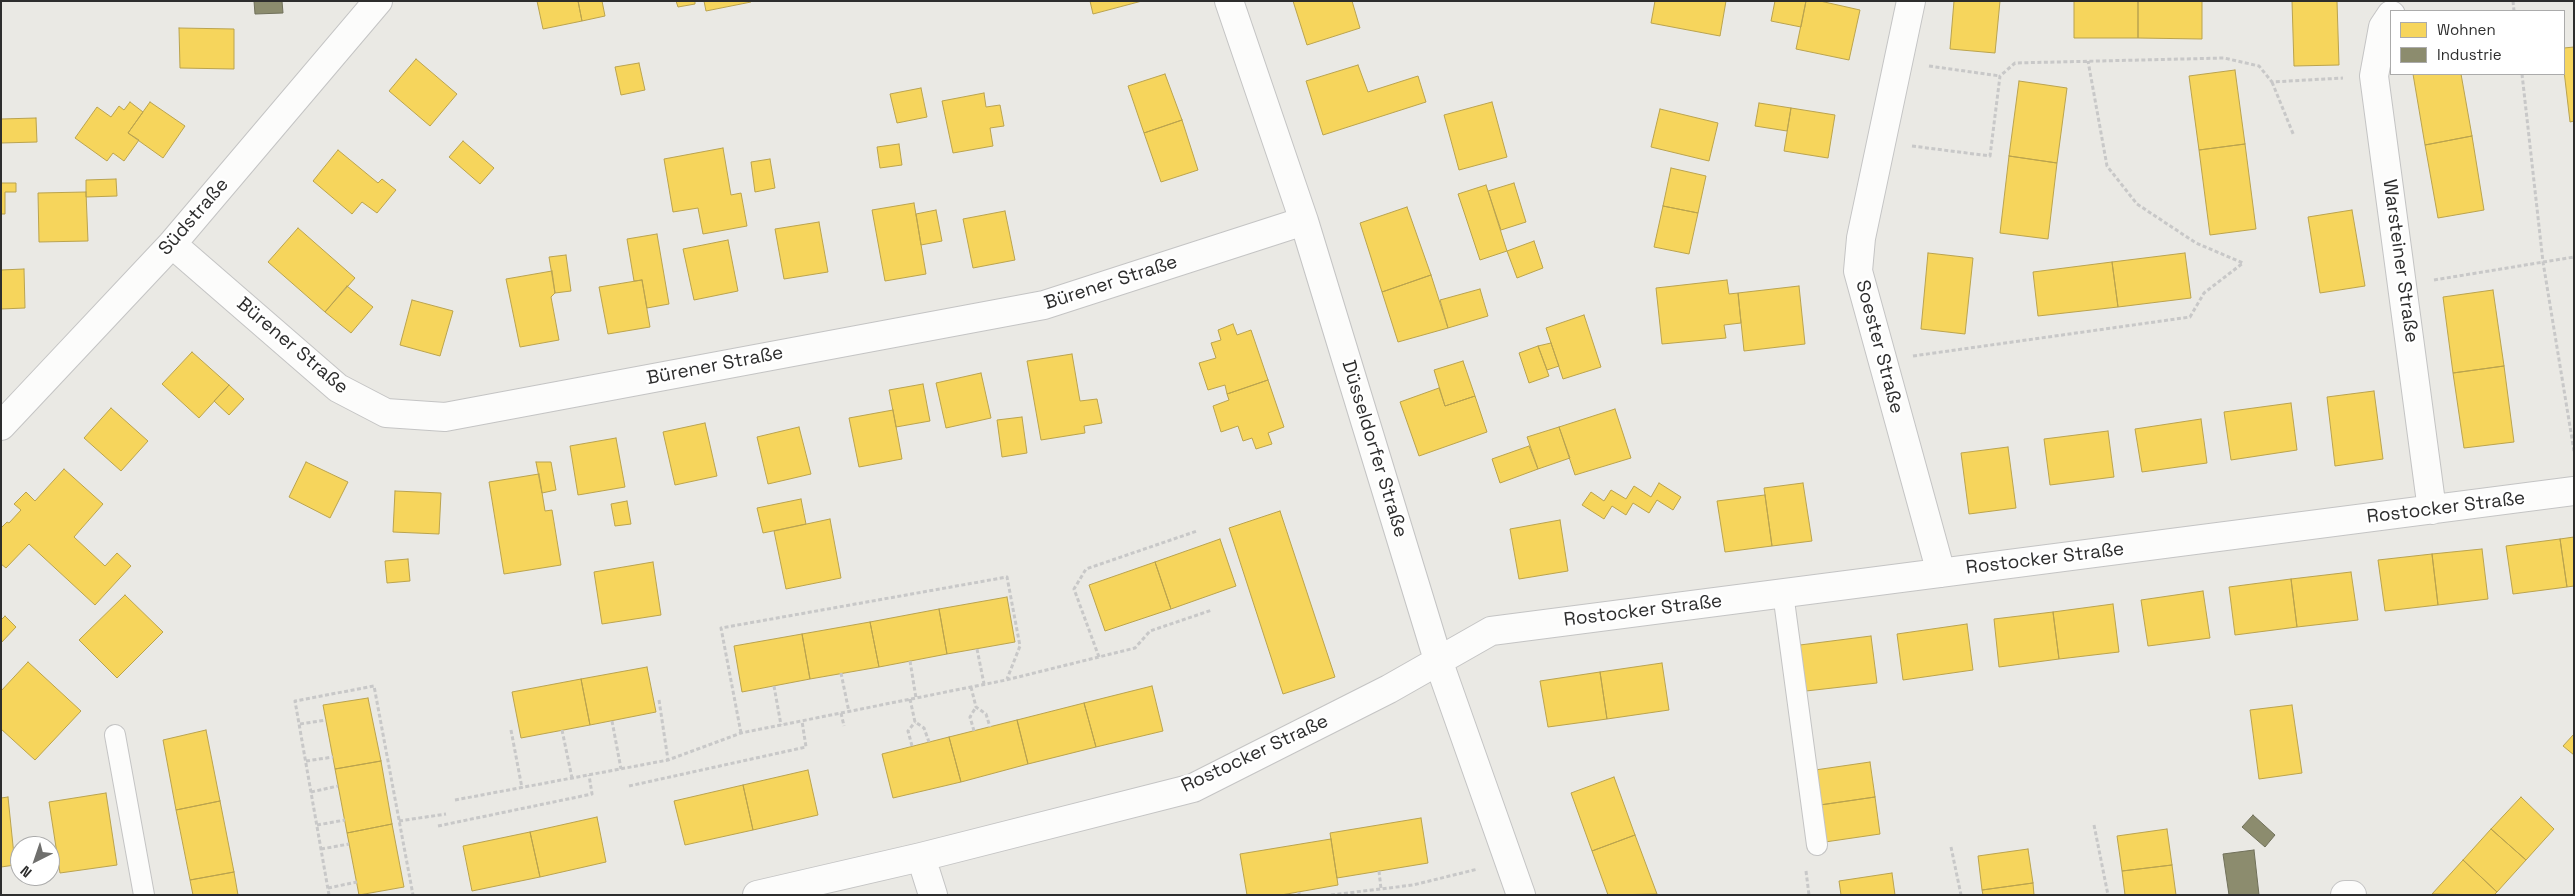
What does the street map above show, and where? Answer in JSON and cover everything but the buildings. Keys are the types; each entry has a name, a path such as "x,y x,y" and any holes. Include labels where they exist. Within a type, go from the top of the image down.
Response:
{"street":[{"name":"Südstraße","path":"1,426 172,244 378,1"},
{"name":"Düsseldorfer Straße","path":"1229,1 1304,221 1438,660 1522,895"},
{"name":"Soester Straße","path":"1911,1 1861,238 1858,271 1941,573"},
{"path":"2395,10 2398,5 2406,1"},
{"name":"Warsteiner Straße","path":"2390,16 2383,27 2374,76 2404,285 2432,510"},
{"name":"Bürener Straße","path":"172,244 338,388 386,412 445,417 1044,305 1304,221"},
{"name":"Rostocker Straße","path":"758,895 921,857 1193,788 1388,689 1491,631 2574,492"},
{"path":"921,857 933,895"},
{"path":"2344,895 2352,895"}],"lane":[{"path":"1783,593 1817,846"},
{"path":"115,735 144,895"}],"path":[{"path":"1882,142 1990,156 2000,76 2015,63 2224,58 2259,66 2272,82 2294,136"},
{"path":"1883,361 2190,317 2204,293 2243,263 2196,243 2138,204 2107,166 2088,61"},
{"path":"1899,62 2000,76"},
{"path":"2522,75 2543,262 2574,451"},
{"path":"2272,82 2374,76"},
{"path":"2404,285 2574,257"},
{"path":"1100,656 1074,589 1086,569 1197,530"},
{"path":"741,733 721,628 1007,578 1020,646 1006,680"},
{"path":"455,800 668,760 741,733 1006,680 1135,648 1150,631 1212,610"},
{"path":"977,649 984,684"},
{"path":"910,661 916,698"},
{"path":"841,674 849,712"},
{"path":"329,895 296,701 374,686 414,895"},
{"path":"774,686 781,726"},
{"path":"971,687 976,707 986,714 990,726"},
{"path":"659,700 668,760"},
{"path":"910,700 915,722 924,728 929,742"},
{"path":"974,731 970,717 976,707"},
{"path":"841,713 844,726"},
{"path":"300,724 326,720"},
{"path":"612,721 621,769"},
{"path":"629,786 806,746 802,721"},
{"path":"912,746 908,731 915,722"},
{"path":"511,730 522,788"},
{"path":"562,730 572,778"},
{"path":"306,761 333,757"},
{"path":"438,826 592,794 589,775"},
{"path":"311,792 338,786"},
{"path":"399,821 446,814"},
{"path":"317,825 345,820"},
{"path":"2094,825 2108,895"},
{"path":"321,849 349,844"},
{"path":"1951,847 1961,895"},
{"path":"1331,895 1413,885 1510,862"},
{"path":"1806,869 1809,895"},
{"path":"1379,871 1381,889"},
{"path":"328,888 357,882"}]}
